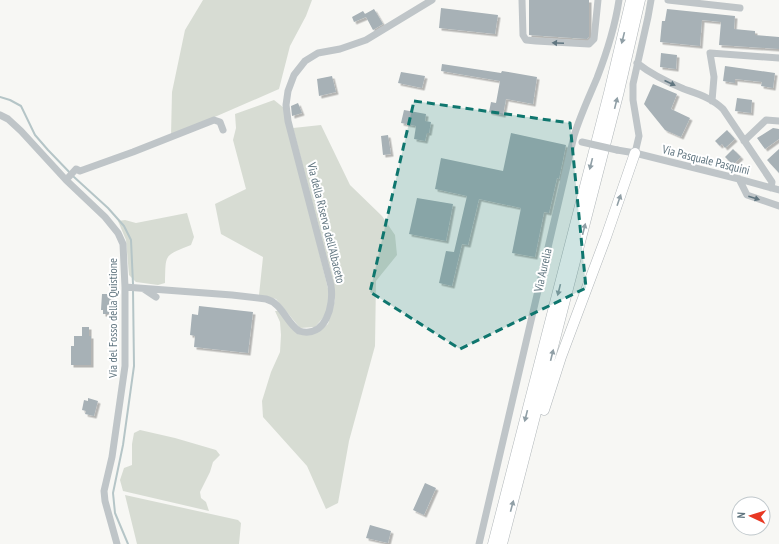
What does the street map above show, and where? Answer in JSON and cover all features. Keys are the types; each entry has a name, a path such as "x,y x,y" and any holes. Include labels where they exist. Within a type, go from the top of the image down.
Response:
{"highway":[{"name":"Via Aurelia","path":"493,544 607,100 631,0"},
{"path":"502,544 620,91 640,0"},
{"path":"528,447 540,423 561,356 606,237 635,154"}],"street":[{"name":"Via della Riserva dell'Albaceto","path":"127,287 266,299 278,305 289,321 299,331 311,331 320,326 328,317 331,308 332,286 288,121 286,105 289,85 297,70 310,57 318,53 340,49 366,40 432,0"},
{"path":"522,0 523,35 526,40 536,42 589,44 594,39 598,0"},
{"name":"Via Aurelia","path":"479,544 573,140 608,45 619,0"},
{"path":"635,154 639,136 633,100 633,84 648,17 650,0"},
{"path":"668,0 740,8"},
{"path":"712,101 714,77 710,52 779,58"},
{"path":"637,63 656,76 712,101 723,109 772,182 771,188"},
{"name":"Via del Fosso della Quistione","path":"0,115 8,119 70,176 118,233 124,249 127,287 124,378 112,456 104,491 105,501 117,544"},
{"path":"70,176 76,169 80,171 134,152 214,120 220,122 223,130"},
{"path":"744,141 766,120 779,121"},
{"name":"Via Pasquale Pasquini","path":"573,140 739,179 779,190"},
{"path":"739,179 747,195 779,206"},
{"path":"140,288 156,296"}],"highlighted area":[{"path":"414,101 570,123 586,288 460,349 370,292"}],"shaded area":[{"path":"203,0 312,0 306,16 290,46 279,89 171,136 172,92 185,30"},
{"path":"274,100 284,108 330,297 327,313 315,327 300,328 276,299 259,295 263,257 221,234 215,204 246,189 233,140 236,128 235,114"},
{"path":"321,125 350,185 382,216 395,235 397,255 376,281 375,346 349,441 338,503 326,509 307,466 263,417 262,401 271,372 280,352 280,322 275,311 279,311 294,328 317,332 328,324 335,300 332,277 293,128"},
{"path":"187,213 194,237 191,245 171,254 168,257 166,261 165,283 158,285 136,282 129,275 126,240 118,221 125,220 136,223"},
{"path":"140,430 216,450 220,455 213,462 210,472 200,492 201,498 206,502 209,511 123,491 120,480 124,468 132,465 132,444 134,433"},
{"path":"125,495 238,520 241,523 239,544 137,544"}],"building":[{"path":"529,0 589,0 589,37 587,39 529,35"},
{"path":"441,8 498,15 495,34 439,28"},
{"path":"374,9 383,24 373,30 366,17 354,22 352,17 363,11 365,14"},
{"path":"667,9 735,16 734,29 755,31 755,35 779,37 779,49 719,45 721,22 702,20 700,46 660,42 662,21 665,21"},
{"path":"661,53 677,55 676,69 660,67"},
{"path":"442,64 537,77 533,104 506,99 503,115 489,112 491,102 496,103 500,81 441,71"},
{"path":"725,66 775,73 773,88 761,86 762,82 735,79 735,83 723,81"},
{"path":"401,72 425,76 422,88 398,83"},
{"path":"332,76 336,92 319,96 317,79"},
{"path":"653,84 677,94 671,109 690,118 681,137 665,130 644,104"},
{"path":"737,98 752,100 751,113 735,111"},
{"path":"298,103 302,113 292,116 291,106"},
{"path":"404,110 426,114 425,121 431,122 429,133 427,133 425,141 414,139 416,126 401,123"},
{"path":"773,128 779,129 779,139 765,149 757,138"},
{"path":"727,130 735,139 725,148 722,144 720,146 715,141"},
{"path":"511,133 566,145 559,179 557,178 549,213 544,212 535,257 512,253 521,208 479,199 468,245 462,244 452,286 439,283 446,251 454,252 467,196 435,189 441,158 503,171"},
{"path":"388,135 391,154 383,155 381,136"},
{"path":"733,149 741,157 733,165 725,157"},
{"path":"779,149 779,173 767,160"},
{"path":"417,198 453,204 446,241 409,234"},
{"path":"102,294 112,294 111,314 103,314 103,310 101,310"},
{"path":"199,306 253,312 248,353 194,347 195,336 190,335 192,314 198,315"},
{"path":"82,327 89,327 89,336 91,336 91,365 71,365 71,346 74,346 74,336 82,336"},
{"path":"88,398 98,401 94,416 85,414 86,411 82,410 84,400 88,401"},
{"path":"425,483 436,488 424,515 413,510"},
{"path":"370,525 391,531 388,543 366,538"}],"waterway":[{"path":"0,97 21,106 35,135 74,177 108,208 124,226 131,240 133,284"},
{"path":"128,544 115,513 113,493 123,445 134,366 133,290"}]}
